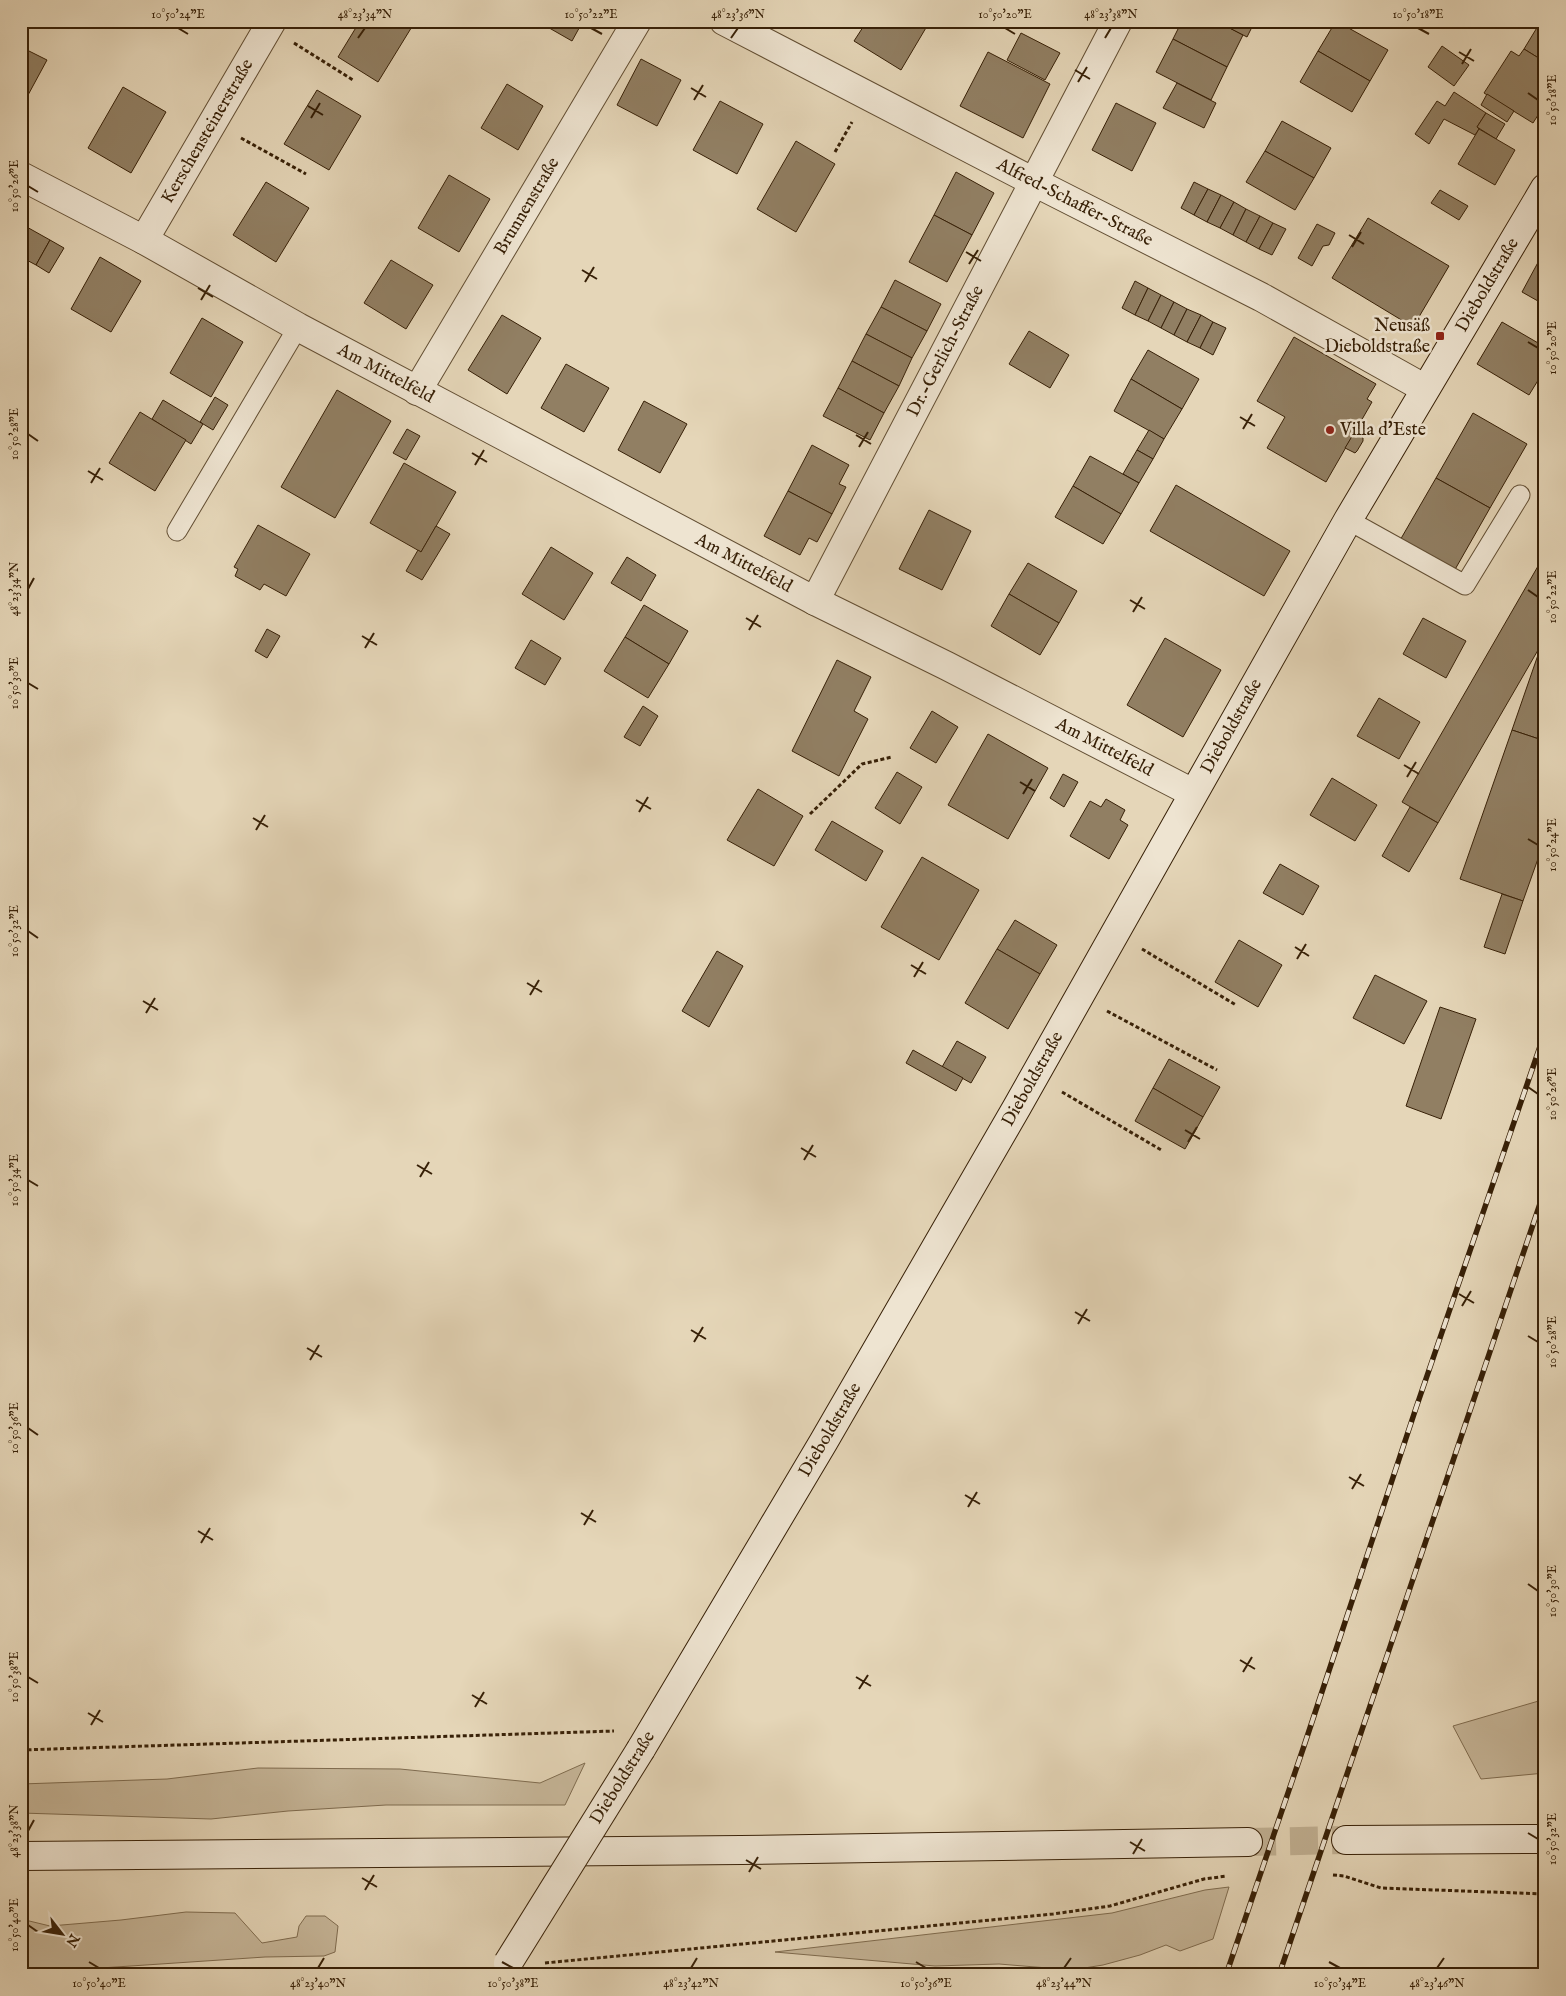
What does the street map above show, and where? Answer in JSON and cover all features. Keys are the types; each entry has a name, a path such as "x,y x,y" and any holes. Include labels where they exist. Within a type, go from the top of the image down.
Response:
{"street":[{"name":"Brunnenstraße","path":"417,391 637,21"},
{"name":"Alfred-Schaffer-Straße","path":"724,21 1034,182 1261,296 1424,388"},
{"name":"Dr.-Gerlich-Straße","path":"815,601 1118,21"},
{"name":"Kerschensteinerstraße","path":"144,240 270,24"},
{"name":"Am Mittelfeld","path":"21,176 144,240 298,327 417,391 815,601 1193,793"},
{"name":"Dieboldstraße","path":"504,1969 646,1740 829,1433 1034,1076 1348,520 1424,388 1545,188"},
{"path":"1346,1840 1545,1839"},
{"path":"21,1856 741,1850 1248,1842"}],"lane":[{"path":"177,531 298,327"},
{"path":"1348,520 1465,585 1520,495"}],"path":[{"path":"270,24 353,80"},
{"path":"213,123 306,174"},
{"path":"810,814 862,764 892,757"},
{"path":"1115,933 1236,1005"},
{"path":"1079,996 1216,1070"},
{"path":"1034,1076 1163,1151"},
{"path":"21,1750 646,1740"},
{"path":"1333,1875 1344,1876 1381,1888 1545,1894"},
{"path":"504,1969 539,1963 1053,1914 1110,1906 1204,1879 1230,1876"}],"shaded area":[{"path":"1545,1700 1545,1773 1481,1779 1453,1726"},
{"path":"585,1763 565,1805 386,1805 288,1811 211,1819 21,1813 21,1784 167,1779 258,1768 400,1769 540,1783"},
{"path":"1229,1887 1213,1939 1180,1951 1166,1945 1140,1955 1103,1965 1072,1970 999,1964 935,1966 775,1952 1112,1913 1205,1890"},
{"path":"186,1912 235,1913 262,1943 297,1937 299,1926 306,1916 325,1916 338,1926 335,1952 324,1956 265,1957 86,1969 21,1968 21,1919 50,1926"}],"building":[{"path":"360,21 407,21 413,25 378,82 338,57"},
{"path":"537,21 583,21 572,41"},
{"path":"867,21 930,21 901,70 854,41"},
{"path":"1182,21 1216,21 1243,35 1227,67 1173,39"},
{"path":"1216,21 1255,21 1247,37"},
{"path":"1336,21 1388,50 1370,81 1318,51"},
{"path":"1541,21 1545,21 1545,62 1524,49"},
{"path":"1021,33 1060,53 1045,80 1007,60"},
{"path":"1173,39 1227,67 1211,100 1156,72"},
{"path":"1442,46 1469,65 1454,86 1428,67"},
{"path":"21,47 47,60 21,108"},
{"path":"1524,49 1545,62 1545,104 1533,123 1484,93 1511,51 1519,56"},
{"path":"1318,51 1370,81 1352,112 1300,82"},
{"path":"988,52 1050,84 1023,138 960,106"},
{"path":"641,59 681,80 657,126 617,105"},
{"path":"1177,83 1216,103 1204,128 1163,108"},
{"path":"507,84 543,106 518,150 481,128"},
{"path":"123,87 166,112 131,173 88,148"},
{"path":"317,90 361,116 329,170 284,144"},
{"path":"1454,92 1486,113 1477,127 1479,129 1475,135 1444,119 1429,144 1415,134 1437,101 1445,106"},
{"path":"1487,94 1514,111 1507,122 1481,105"},
{"path":"720,101 763,124 737,174 693,150"},
{"path":"1116,103 1156,123 1132,171 1092,150"},
{"path":"1486,113 1505,124 1496,139 1477,127"},
{"path":"1282,121 1331,148 1314,178 1265,151"},
{"path":"1479,129 1515,150 1495,185 1458,164"},
{"path":"796,141 835,164 796,232 757,209"},
{"path":"1265,151 1314,178 1295,210 1246,182"},
{"path":"956,172 994,193 972,235 934,215"},
{"path":"449,175 490,199 459,252 418,228"},
{"path":"266,182 309,208 276,262 233,235"},
{"path":"1194,182 1208,189 1194,215 1181,208"},
{"path":"1208,189 1221,195 1207,222 1194,215"},
{"path":"1440,190 1468,206 1459,220 1431,203"},
{"path":"1221,195 1234,202 1220,228 1207,222"},
{"path":"1234,202 1246,209 1233,235 1220,228"},
{"path":"1246,209 1260,216 1246,242 1233,235"},
{"path":"934,215 972,235 947,282 909,262"},
{"path":"1260,216 1273,223 1259,249 1246,242"},
{"path":"1368,218 1449,266 1413,327 1332,278"},
{"path":"1273,223 1286,229 1272,255 1259,249"},
{"path":"1317,224 1335,233 1329,245 1323,246 1312,266 1298,258"},
{"path":"25,226 50,240 36,265 21,257 21,233"},
{"path":"50,240 64,248 49,273 36,265"},
{"path":"1542,255 1545,257 1545,305 1522,292"},
{"path":"100,257 141,281 111,332 71,309"},
{"path":"391,260 433,285 406,329 364,303"},
{"path":"895,280 941,304 927,331 881,307"},
{"path":"1135,281 1148,288 1135,315 1122,308"},
{"path":"1148,288 1161,295 1148,321 1135,315"},
{"path":"1161,295 1174,302 1161,328 1148,321"},
{"path":"1174,302 1187,309 1174,335 1161,328"},
{"path":"881,307 927,331 912,358 866,334"},
{"path":"1187,309 1201,315 1187,342 1174,335"},
{"path":"502,315 541,338 507,394 468,370"},
{"path":"1201,315 1213,322 1200,348 1187,342"},
{"path":"202,318 243,342 211,397 170,373"},
{"path":"1213,322 1226,328 1213,355 1200,348"},
{"path":"1502,322 1545,347 1545,369 1529,395 1477,364"},
{"path":"1029,331 1069,355 1050,388 1009,364"},
{"path":"866,334 912,358 899,386 852,361"},
{"path":"1294,337 1376,384 1367,399 1372,402 1326,482 1267,448 1285,417 1257,401"},
{"path":"1148,350 1199,379 1182,409 1131,379"},
{"path":"852,361 899,386 884,413 838,388"},
{"path":"566,364 609,388 584,432 541,408"},
{"path":"1131,379 1182,409 1164,439 1114,411"},
{"path":"838,388 884,413 870,440 823,416"},
{"path":"337,390 391,421 335,518 281,487"},
{"path":"215,397 228,405 213,430 200,422"},
{"path":"163,400 203,424 191,444 152,419"},
{"path":"644,401 687,424 660,473 618,450"},
{"path":"140,412 186,440 155,491 109,463"},
{"path":"1473,413 1527,444 1490,508 1436,478"},
{"path":"407,429 420,436 406,460 393,453"},
{"path":"1149,430 1164,439 1153,459 1137,450"},
{"path":"1354,433 1363,438 1355,453 1345,448"},
{"path":"812,445 849,465 839,484 846,487 832,514 788,491"},
{"path":"1137,450 1153,459 1139,483 1123,474"},
{"path":"1090,456 1139,483 1121,514 1073,486"},
{"path":"404,463 456,492 421,552 370,523"},
{"path":"1436,478 1490,508 1453,573 1399,542"},
{"path":"1176,485 1290,551 1264,596 1150,531"},
{"path":"1073,486 1121,514 1103,544 1055,517"},
{"path":"788,491 832,514 817,542 809,538 800,555 764,536"},
{"path":"929,510 971,531 942,590 899,569"},
{"path":"258,525 310,554 286,596 264,584 260,590 235,576 238,569 234,567"},
{"path":"436,526 450,534 422,580 406,571 418,550 421,552"},
{"path":"551,547 593,573 564,620 522,594"},
{"path":"1545,554 1545,638 1438,823 1402,802"},
{"path":"627,557 656,575 641,601 611,583"},
{"path":"1028,563 1077,591 1059,623 1009,594"},
{"path":"1009,594 1059,623 1040,655 991,626"},
{"path":"644,605 688,631 669,664 625,637"},
{"path":"1423,618 1466,641 1446,678 1403,654"},
{"path":"267,629 280,636 267,658 255,651"},
{"path":"625,637 669,664 648,698 604,671"},
{"path":"1165,638 1221,670 1183,737 1127,705"},
{"path":"531,640 561,658 545,685 515,668"},
{"path":"1539,652 1545,654 1545,741 1512,730"},
{"path":"837,660 871,677 854,711 868,719 839,776 792,751"},
{"path":"1379,698 1420,722 1399,759 1357,736"},
{"path":"643,706 658,716 640,746 624,737"},
{"path":"932,711 958,727 936,763 910,748"},
{"path":"1512,730 1545,741 1545,839 1523,901 1460,879"},
{"path":"988,734 1048,768 1008,839 948,805"},
{"path":"897,772 922,787 900,824 875,808"},
{"path":"1063,774 1078,782 1064,807 1050,798"},
{"path":"1332,778 1377,805 1355,841 1310,815"},
{"path":"758,789 803,816 774,866 727,840"},
{"path":"1106,799 1125,810 1120,820 1128,825 1109,859 1070,836 1090,801 1101,807"},
{"path":"1410,807 1438,823 1409,872 1382,856"},
{"path":"832,821 883,851 866,881 815,850"},
{"path":"922,857 979,890 939,960 881,927"},
{"path":"1280,864 1319,886 1303,915 1263,893"},
{"path":"1502,894 1523,901 1505,954 1484,947"},
{"path":"1015,920 1057,945 1040,974 997,949"},
{"path":"1239,940 1282,965 1258,1007 1215,982"},
{"path":"997,949 1040,974 1008,1029 965,1003"},
{"path":"717,951 743,966 709,1027 682,1011"},
{"path":"1375,975 1427,1001 1404,1044 1353,1018"},
{"path":"1440,1007 1476,1019 1441,1119 1406,1106"},
{"path":"957,1041 986,1057 971,1083 942,1067"},
{"path":"913,1050 963,1078 956,1091 906,1063"},
{"path":"1169,1059 1220,1087 1203,1117 1153,1088"},
{"path":"1153,1088 1203,1117 1185,1149 1135,1121"}],"tunnel":[{"path":"1248,1842 1346,1840"}],"railway":[{"path":"1226,1975 1416,1408 1545,1032"},
{"path":"1279,1975 1545,1189"}],"place":[{"name":"Neusäß Dieboldstraße","path":"1440,336"},
{"name":"Villa d'Este","path":"1330,430"}]}
